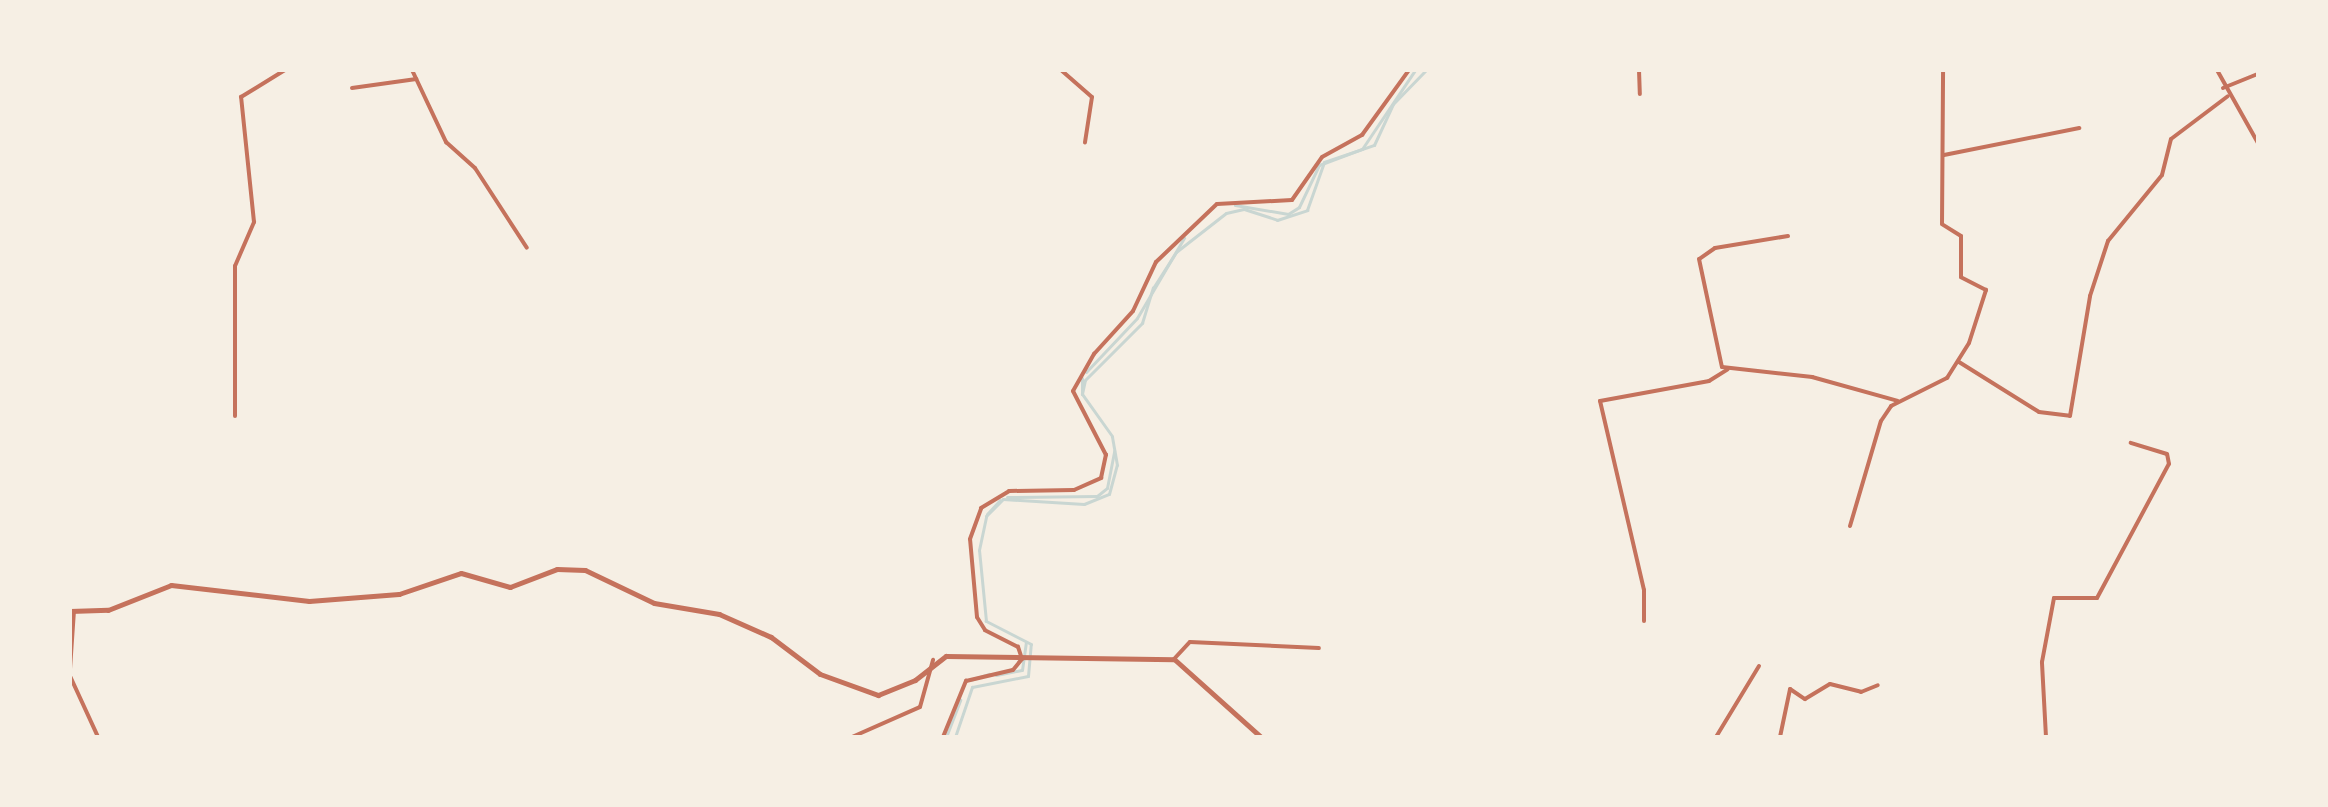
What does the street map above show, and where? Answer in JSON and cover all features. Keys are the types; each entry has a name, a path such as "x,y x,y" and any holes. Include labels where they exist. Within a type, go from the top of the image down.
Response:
{"street":[{"path":"235,416 235,266 254,222 241,97 285,70"},
{"path":"412,70 446,142 475,168 527,248"},
{"path":"1061,70 1092,97 1085,142"},
{"path":"1023,659 1018,647 985,630 977,617 970,539 981,508 1009,491 1074,490 1101,478 1106,455 1073,391 1094,354 1133,311 1156,262 1217,204 1292,200 1322,157 1362,135 1409,70"},
{"path":"1639,70 1640,94"},
{"path":"1850,526 1866,455 1887,410 1900,401 1930,390 1959,362 1986,290 1961,277 1961,236 1942,224 1943,70"},
{"path":"2217,70 2223,88 2258,143"},
{"path":"2223,88 2258,74"},
{"path":"352,88 416,79"},
{"path":"1959,362 2039,412 2070,416 2090,296 2108,241 2162,175 2171,139 2228,96"},
{"path":"1944,155 2079,128"},
{"path":"1728,369 1720,360 1699,259 1715,248 1788,236"},
{"path":"1644,621 1644,590 1600,401 1709,381 1728,369 1812,377 1900,401"},
{"path":"2046,737 2042,662 2054,598 2097,598 2169,464 2167,454 2131,443"},
{"path":"70,669 72,611 108,610 171,585 242,599 309,601 399,594 461,573 510,587 570,568 599,573 654,603 719,614 771,637 848,688 889,694 933,660 964,654 1044,662 1174,659 1261,737"},
{"path":"1174,659 1190,642 1319,648"},
{"path":"943,737 966,681 1013,670 1023,659"},
{"path":"852,737 920,707 933,660"},
{"path":"1716,737 1759,666"},
{"path":"70,676 98,737"},
{"path":"1780,737 1790,689 1805,699 1830,684 1861,692 1878,685"}],"waterway":[{"path":"1235,205 1288,214 1299,207 1319,165 1362,149 1415,70"},
{"path":"955,737 972,687 1028,676 1031,644 986,621 979,550 986,516 1003,499 1084,504 1109,494 1117,465 1112,436 1082,394 1085,380 1142,323 1153,288 1176,252 1226,213 1244,209 1277,220 1307,210 1324,162 1374,145 1393,104 1426,70"},
{"path":"1086,372 1137,318 1184,238"},
{"path":"1082,378 1082,394"},
{"path":"1007,497 1097,496 1107,488 1114,451"},
{"path":"987,514 1000,500"},
{"path":"996,675 1022,670 1026,642"},
{"path":"970,680 989,674"},
{"path":"946,737 960,700"}]}
